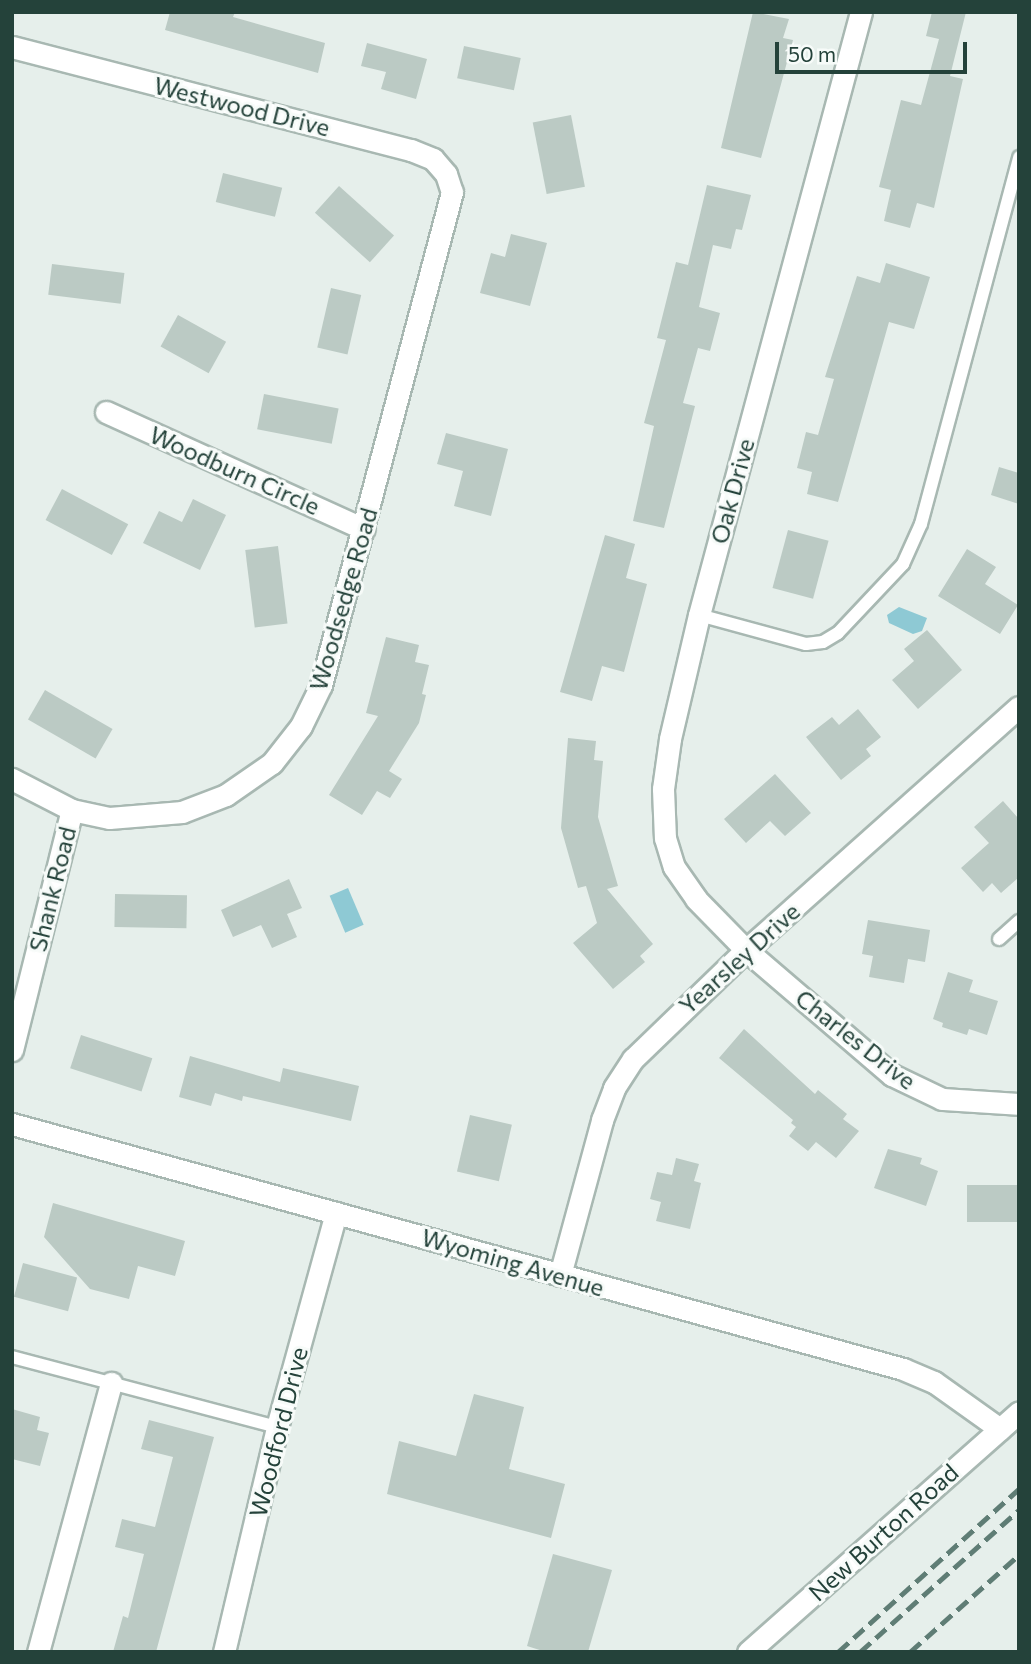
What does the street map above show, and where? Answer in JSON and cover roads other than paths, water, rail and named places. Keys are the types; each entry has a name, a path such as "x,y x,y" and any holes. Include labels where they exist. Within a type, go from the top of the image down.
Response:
{"street":[{"name":"Oak Drive","path":"746,950 696,899 674,867 665,838 663,789 670,738 699,615 861,12"},
{"name":"Westwood Drive","path":"12,47 411,150 433,159 446,174 452,192"},
{"name":"Woodsedge Road","path":"12,779 72,810 109,818 182,812 226,795 271,764 301,726 321,685 452,192"},
{"name":"Woodburn Circle","path":"106,412 364,529"},
{"name":"Yearsley Drive","path":"560,1275 614,1088 656,1033 1019,707"},
{"name":"Shank Road","path":"12,1050 72,810"},
{"name":"Charles Drive","path":"746,950 915,1089 979,1105 1019,1104"},
{"name":"Wyoming Avenue","path":"12,1124 903,1369 934,1382 1000,1429"},
{"name":"Woodford Drive","path":"224,1652 277,1427 336,1213"},
{"path":"38,1652 111,1383"},
{"name":"New Burton Road","path":"748,1652 1019,1412"}],"lane":[{"path":"699,615 806,644 823,642 838,633 903,564 921,524 1019,158"},
{"path":"999,939 1019,921"},
{"path":"12,1356 277,1427"}],"water":[{"path":"899,607 927,618 922,631 913,634 889,623 887,615"},
{"path":"348,888 364,925 345,933 330,896"}],"railway":[{"path":"838,1652 1019,1489"},
{"path":"860,1652 1019,1510"},
{"path":"910,1652 1019,1555"}]}
